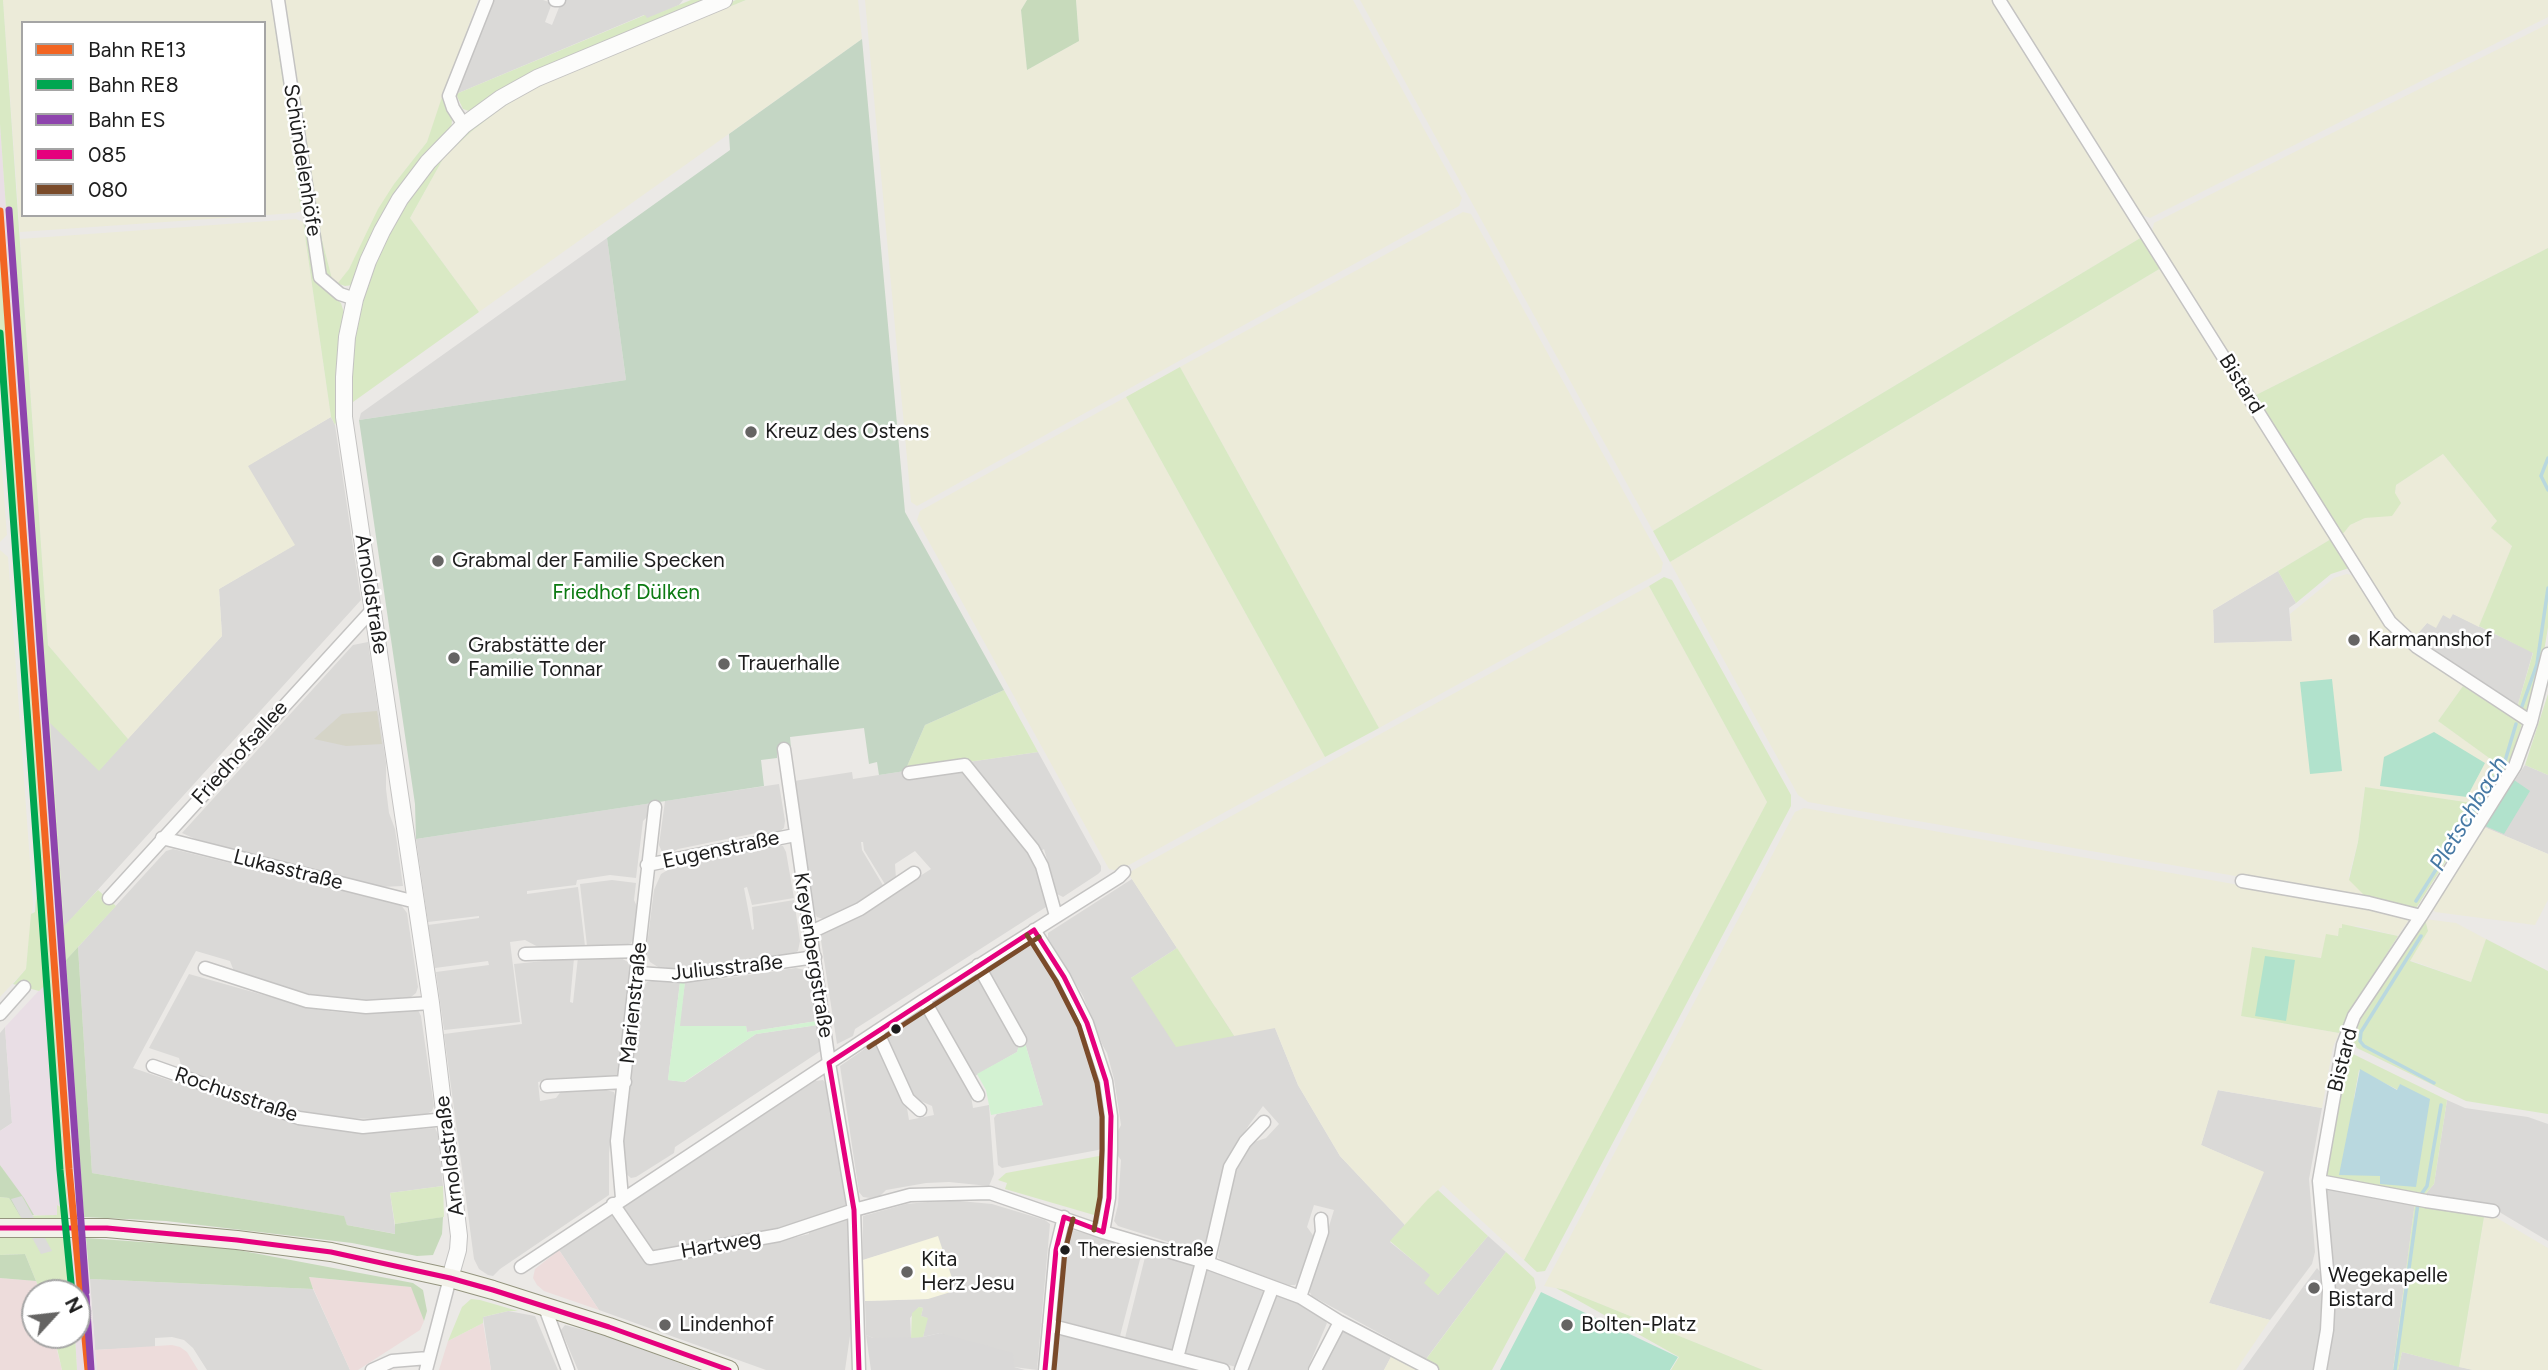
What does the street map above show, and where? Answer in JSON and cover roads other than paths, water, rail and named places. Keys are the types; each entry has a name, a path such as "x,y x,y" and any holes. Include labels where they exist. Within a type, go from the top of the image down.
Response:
{"main road":[{"path":"0,1228 107,1228 331,1252 450,1278 544,1305 729,1370"}],"street":[{"name":"Schündelenhöfe","path":"278,0 320,277 340,294 355,299"},
{"path":"464,125 449,96 488,0"},
{"name":"Arnoldstraße","path":"450,1278 459,1236 446,1119 344,417 347,337 355,299 368,261 400,199 428,162 464,125 501,98 537,78 724,0"},
{"name":"Bistard","path":"1999,0 2390,622 2417,647 2531,722"},
{"name":"Friedhofsallee","path":"110,898 373,609"},
{"name":"Bistard","path":"2320,1370 2327,1330 2329,1291 2319,1181 2343,1045 2354,1016 2421,916 2515,766 2531,722 2548,654"},
{"name":"Kreyenbergstraße","path":"784,749 829,1063 854,1210 859,1370"},
{"path":"909,773 965,765 1033,849 1042,866 1056,916"},
{"name":"Marienstraße","path":"618,1201 617,1141 655,807"},
{"name":"Eugenstraße","path":"647,866 795,835"},
{"name":"Lukasstraße","path":"162,838 415,900"},
{"path":"522,1267 924,1000 1124,872"},
{"path":"811,932 860,909 914,873"},
{"path":"2242,881 2369,903 2421,916"},
{"path":"1034,930 1064,977 1087,1023 1106,1081 1111,1116 1111,1150 1109,1198 1103,1232"},
{"path":"525,954 640,951"},
{"name":"Juliusstraße","path":"638,973 683,976 815,957"},
{"path":"978,965 1020,1040"},
{"path":"205,968 307,1001 366,1007 431,1003"},
{"path":"0,1014 24,987"},
{"path":"924,1000 978,1096"},
{"path":"877,1031 908,1099 920,1110"},
{"name":"Rochusstraße","path":"153,1066 299,1118 363,1127 446,1119"},
{"path":"547,1086 625,1082"},
{"path":"1177,1358 1230,1167 1245,1142 1264,1122"},
{"path":"2319,1181 2426,1201 2493,1210"},
{"path":"854,1210 910,1195 990,1193 1300,1297 1340,1322 1432,1370"},
{"name":"Hartweg","path":"618,1201 650,1258 779,1235 854,1210"},
{"path":"1045,1370 1056,1250 1064,1217"},
{"path":"1300,1297 1322,1232 1321,1219"},
{"path":"372,1370 392,1361 427,1364 450,1278"},
{"path":"1241,1370 1272,1289"},
{"path":"544,1305 568,1370"},
{"path":"1315,1370 1340,1322"},
{"path":"1049,1325 1223,1370"}],"water":[{"path":"2360,1069 2397,1090 2400,1084 2430,1099 2416,1187 2380,1184 2380,1176 2339,1175"}],"waterway":[{"name":"Pletschbach","path":"2548,458 2541,476 2548,490"},
{"name":"Pletschbach","path":"2521,709 2537,664 2548,588"},
{"name":"Pletschbach","path":"2416,901 2505,761 2516,724"},
{"name":"Pletschbach","path":"2421,936 2361,1032 2360,1041 2364,1046 2434,1083"},
{"name":"Pletschbach","path":"2420,1196 2427,1186 2441,1105"},
{"name":"Pletschbach","path":"2395,1370 2418,1203"}],"rail line":[{"name":"ES","path":"9,210 85,1279"},
{"name":"RE13","path":"0,211 69,1169 88,1370"},
{"name":"RE8","path":"0,333 60,1170 71,1279"},
{"name":"ES","path":"90,1349 91,1369"}],"place":[{"name":"Kreuz des Ostens","path":"751,432"},
{"name":"Grabmal der Familie Specken","path":"438,561"},
{"name":"Karmannshof","path":"2354,640"},
{"name":"Grabstätte der Familie Tonnar","path":"454,658"},
{"name":"Trauerhalle","path":"724,664"},
{"name":"Theresienstraße","path":"1065,1250"},
{"name":"Kita Herz Jesu","path":"907,1272"},
{"name":"Wegekapelle Bistard","path":"2314,1288"},
{"name":"Lindenhof","path":"665,1325"},
{"name":"Bolten-Platz","path":"1567,1325"}],"park label":[{"name":"Friedhof Dülken","path":"626,593"}]}
